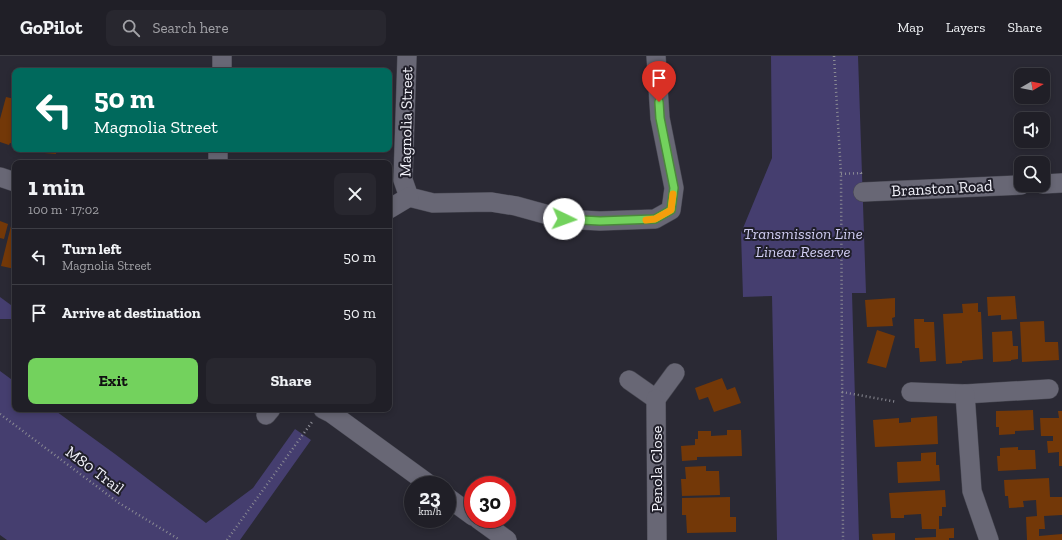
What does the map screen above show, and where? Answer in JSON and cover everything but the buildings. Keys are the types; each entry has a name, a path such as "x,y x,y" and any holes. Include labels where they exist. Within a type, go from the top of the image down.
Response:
{"street":[{"path":"222,56 222,68"},
{"name":"Magnolia Street","path":"407,56 403,180 409,197 433,203 491,202 516,206 564,219 600,221 655,219 671,210 674,188 660,118 656,56"},
{"path":"0,177 12,181"},
{"path":"1050,184 1062,183"},
{"name":"Branston Road","path":"863,192 1014,185"},
{"path":"392,207 409,197"},
{"path":"629,380 656,399 675,373"},
{"path":"911,392 965,394 1049,389"},
{"path":"965,394 972,491 989,540"},
{"name":"Penola Close","path":"656,399 657,540"},
{"path":"318,415 331,413 418,476"},
{"path":"490,528 507,540"}],"path":[{"path":"834,56 841,174 843,540"},
{"path":"842,392 900,403 911,392"},
{"name":"M80 Trail","path":"0,414 119,503 180,540"},
{"path":"227,540 318,415"}],"green space":[{"name":"Transmission Line Linear Reserve","path":"771,56 858,56 866,293 852,293 859,540 777,540 772,296 743,297 741,233 772,158"},
{"path":"0,297 12,306 12,319 0,319"},
{"path":"0,371 12,380 12,412 57,412 206,523 253,488 295,429 311,440 240,540 7,540 0,535"}],"slow traffic":[{"path":"646,220 655,219 671,210 673,194"}],"route":[{"path":"564,219 600,221 655,219 671,210 674,188 660,118 659,102"}]}
